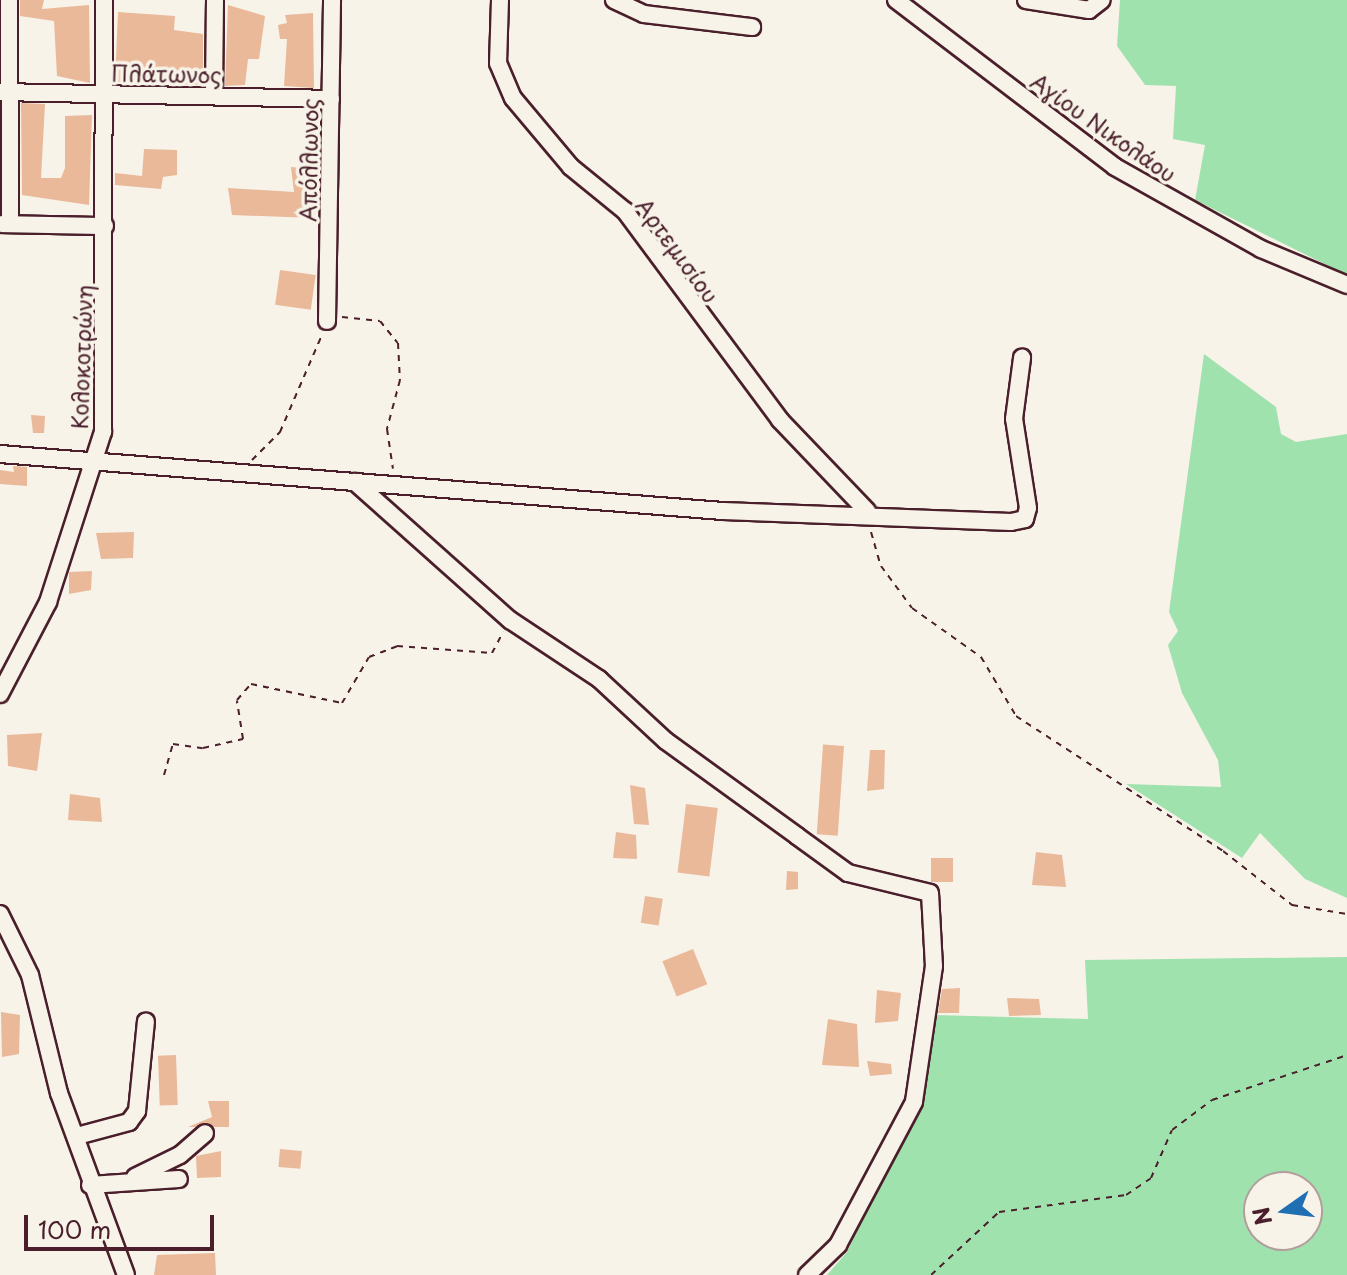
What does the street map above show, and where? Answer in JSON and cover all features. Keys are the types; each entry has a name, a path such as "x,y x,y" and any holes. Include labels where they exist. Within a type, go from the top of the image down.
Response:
{"street":[{"path":"9,0 4,93 5,224 105,226"},
{"name":"Κολοκοτρώνη","path":"0,694 48,602 97,460 107,379 104,0"},
{"path":"214,95 215,0"},
{"name":"Απόλλωνος","path":"327,321 332,0"},
{"name":"Αρτεμισίου","path":"500,0 498,63 513,98 571,167 625,211 780,420 867,511"},
{"path":"614,0 644,14 752,27"},
{"name":"Αγίου Νικολάου","path":"896,0 1115,167 1261,249 1347,285"},
{"path":"1026,0 1089,10 1102,0"},
{"name":"Πλάτωνος","path":"4,93 331,99"},
{"path":"0,454 723,511 867,511 1025,519 1014,419 1022,358"},
{"path":"354,481 510,620 599,679 666,741 848,873 930,893 934,966 914,1102 838,1245 807,1275"},
{"path":"0,914 30,975 90,1185 126,1275"},
{"path":"77,1136 129,1122 137,1111 146,1021"},
{"path":"135,1177 180,1155 205,1133"},
{"path":"90,1185 135,1177 179,1179"}],"path":[{"path":"231,472 280,432 327,321 380,321 392,328 400,380 387,441 398,486"},
{"path":"867,511 881,566 912,608 981,657 1016,716 1223,851 1280,898 1326,915 1347,914"},
{"path":"164,775 173,744 203,748 243,739 237,700 251,684 342,703 369,657 397,646 492,653 510,620"},
{"path":"931,1275 999,1212 1126,1195 1151,1178 1172,1130 1212,1100 1347,1055"}],"green space":[{"path":"1120,0 1347,0 1347,275 1195,200 1205,145 1173,139 1176,86 1145,85 1117,46"},
{"path":"1204,354 1276,407 1281,434 1296,442 1347,434 1347,898 1305,879 1260,833 1242,858 1126,784 1221,787 1218,760 1182,693 1168,645 1178,631 1169,612"},
{"path":"1347,957 1347,1275 827,1275 847,1252 927,1081 934,1015 1088,1019 1085,960"}],"building":[{"path":"20,0 44,0 42,9 89,5 90,83 57,76 54,21 20,16"},
{"path":"228,5 265,16 259,59 248,59 245,85 225,86"},
{"path":"118,12 175,16 174,30 203,34 203,85 115,82"},
{"path":"313,13 314,88 284,86 287,39 280,39 278,25 287,23 285,15"},
{"path":"21,103 45,104 41,178 61,178 65,168 65,116 92,115 89,205 22,195"},
{"path":"144,149 177,150 177,175 163,177 161,189 115,185 115,173 142,176"},
{"path":"291,167 318,170 314,218 232,215 228,188 294,192"},
{"path":"280,270 316,275 311,310 275,305"},
{"path":"31,415 45,416 44,433 33,433"},
{"path":"13,466 27,467 27,486 0,484 0,470 14,472"},
{"path":"134,532 133,558 101,559 96,533"},
{"path":"92,571 91,590 69,594 69,572"},
{"path":"42,733 37,771 8,766 7,735"},
{"path":"823,745 844,746 838,836 817,834"},
{"path":"870,750 885,750 884,789 867,791"},
{"path":"630,785 645,788 649,825 634,824"},
{"path":"70,794 100,798 102,822 68,820"},
{"path":"686,804 718,808 709,876 678,872"},
{"path":"616,832 636,835 637,859 613,858"},
{"path":"1036,852 1062,855 1066,887 1032,885"},
{"path":"931,858 953,858 953,882 931,882"},
{"path":"787,871 798,872 798,889 786,890"},
{"path":"645,896 663,899 659,925 641,923"},
{"path":"693,949 707,984 677,997 662,961"},
{"path":"960,988 959,1013 938,1013 942,989"},
{"path":"877,990 901,993 898,1021 875,1023"},
{"path":"1007,998 1039,999 1041,1015 1009,1016"},
{"path":"1,1012 20,1015 19,1054 2,1057"},
{"path":"828,1019 857,1024 859,1067 822,1065"},
{"path":"176,1055 178,1105 160,1106 158,1056"},
{"path":"867,1061 891,1064 892,1074 870,1076"},
{"path":"208,1101 229,1101 229,1127 188,1127 212,1117"},
{"path":"280,1149 302,1151 300,1169 278,1167"},
{"path":"221,1151 221,1177 197,1178 196,1156"},
{"path":"215,1253 216,1275 154,1275 157,1255"}]}
